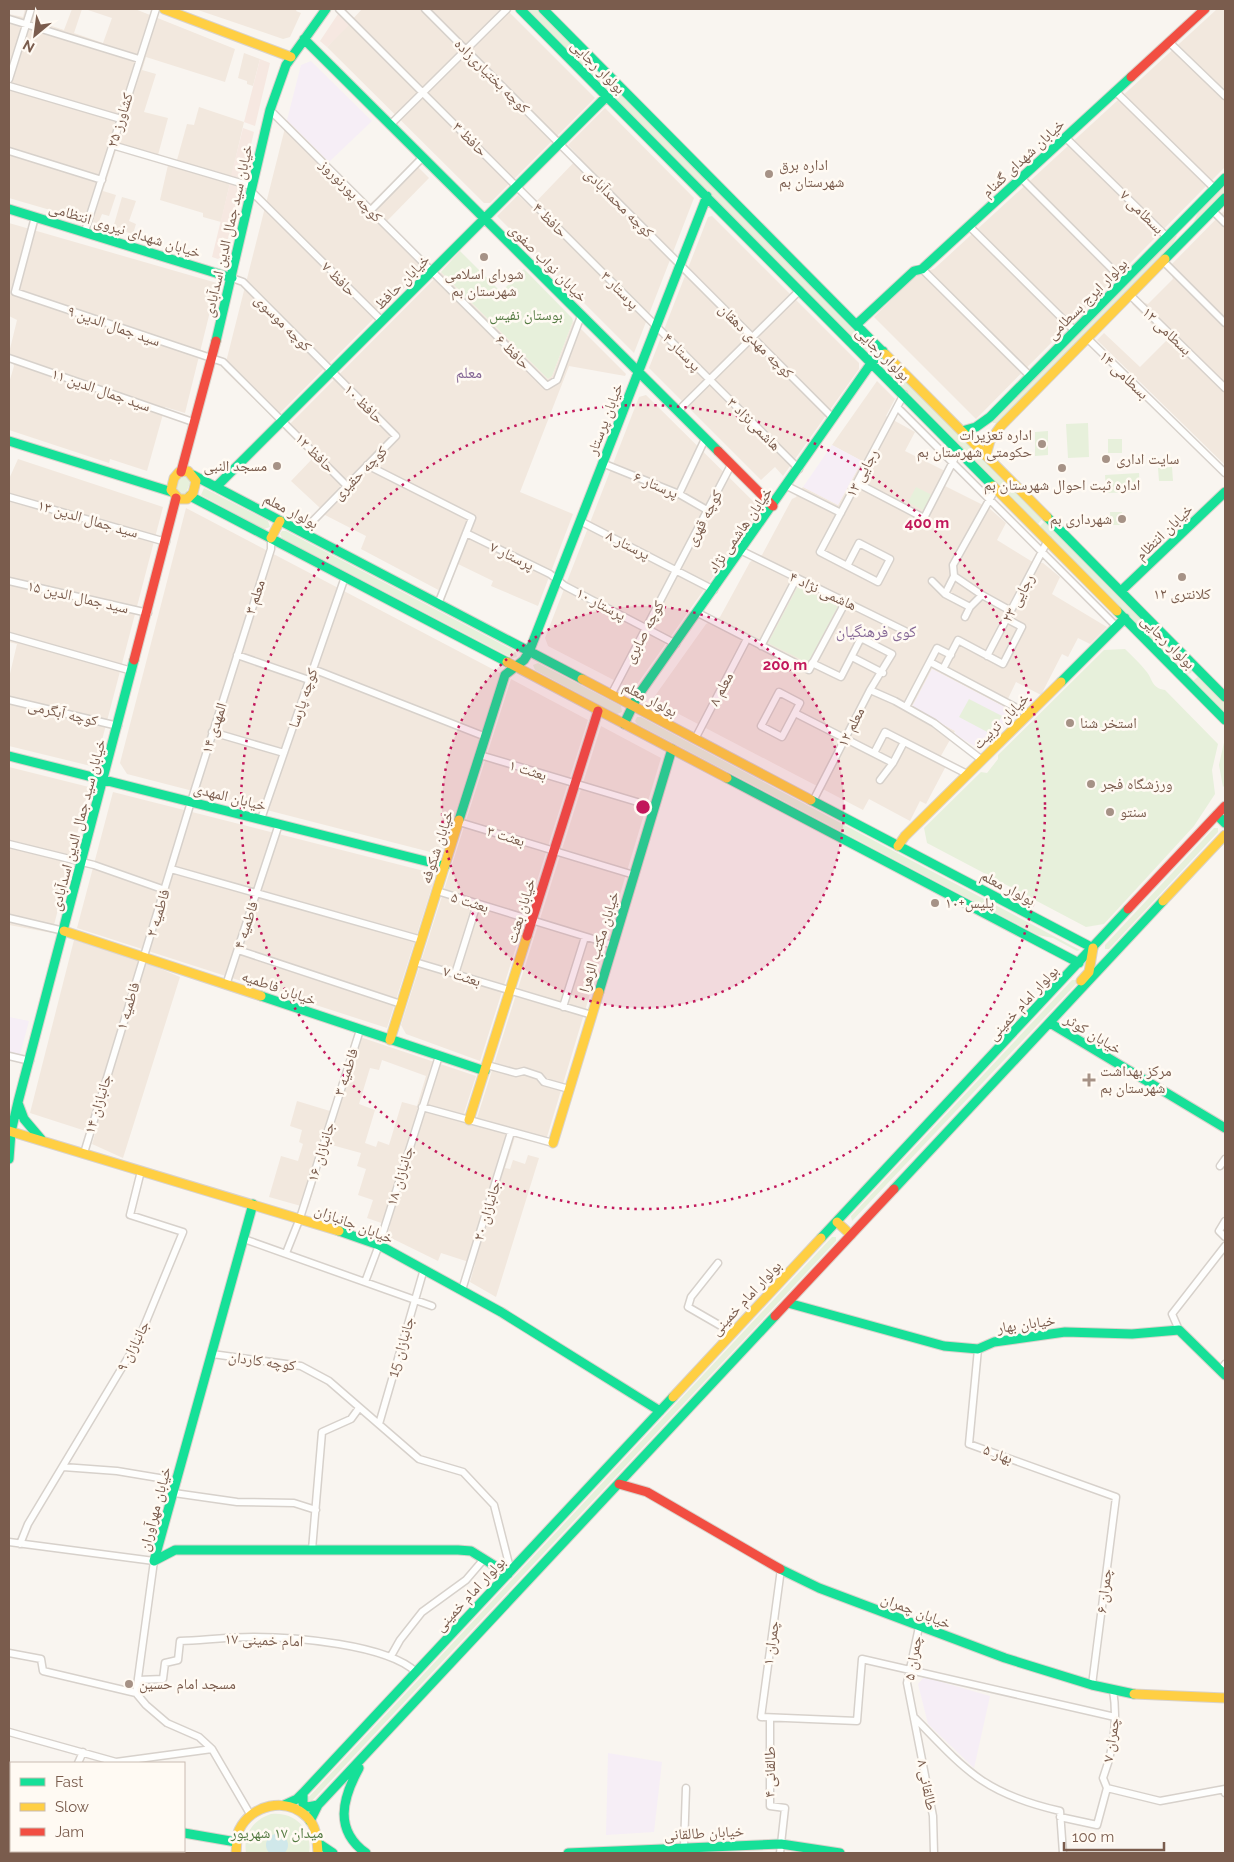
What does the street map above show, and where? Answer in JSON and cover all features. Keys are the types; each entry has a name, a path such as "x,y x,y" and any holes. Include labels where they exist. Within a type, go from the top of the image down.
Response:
{"main road":[{"path":"164,9 291,57"},
{"name":"خیابان سید جمال الدین اسدآبادی","path":"181,472 232,278 270,110 286,65 326,9"},
{"name":"بولوار رجایی","path":"520,9 800,290 870,365 904,394 1225,720"},
{"name":"بولوار رجایی","path":"543,9 1225,697"},
{"name":"خیابان شهدای گمنام","path":"857,324 914,271 922,268 969,226 1205,9"},
{"name":"خیابان نواب صفوی","path":"304,39 773,506"},
{"name":"خیابان حافظ","path":"216,487 607,96"},
{"path":"658,147 669,135"},
{"name":"بولوار ایرج بسطامی","path":"962,430 976,427 990,417 1225,178"},
{"name":"خیابان پرستار","path":"529,652 679,263 707,196"},
{"name":"بولوار ایرج بسطامی","path":"986,455 990,441 1000,427 1225,198"},
{"name":"خیابان شهدای نیروی انتظامی","path":"9,209 232,278"},
{"path":"1180,225 1190,235"},
{"name":"خیابان هاشمی نژاد","path":"624,724 637,697 742,551 870,365 883,351"},
{"path":"990,417 990,426 1000,427"},
{"path":"9,441 174,495 183,500 190,496 195,484 193,475 188,471 181,472 174,478 174,495"},
{"name":"بولوار معلم","path":"193,475 1093,948"},
{"name":"خیابان انتظام","path":"1121,591 1225,492"},
{"name":"خیابان سید جمال الدین اسدآبادی","path":"9,1158 10,1132 148,613 166,542 174,495"},
{"path":"190,496 1079,963 1112,957"},
{"path":"270,538 280,521"},
{"name":"خیابان تربیت","path":"898,846 905,836 1125,618"},
{"name":"خیابان شکوفه","path":"390,1040 505,675 524,660 529,652"},
{"path":"1182,676 1188,679 1194,676 1196,671 1194,665"},
{"name":"خیابان بعثت","path":"469,1120 598,711"},
{"name":"خیابان مکتب الزهرا","path":"553,1143 672,750"},
{"name":"خیابان المهدی","path":"9,756 445,866"},
{"name":"بولوار امام خمینی","path":"284,1805 297,1799 303,1793 1225,806"},
{"path":"1217,815 1225,822"},
{"path":"310,1821 318,1805 1224,838"},
{"name":"خیابان فاطمیه","path":"64,931 439,1056 486,1068"},
{"path":"1009,1067 1014,1054 1088,972 1093,948"},
{"path":"1070,972 1088,972"},
{"name":"خیابان کوثر","path":"1050,1023 1225,1128"},
{"path":"9,1116 18,1102"},
{"path":"18,1102 24,1119 34,1134 45,1142"},
{"name":"خیابان جانبازان","path":"10,1132 254,1204 379,1244 501,1312 660,1411"},
{"name":"خیابان مهرآوران","path":"154,1561 254,1204"},
{"path":"837,1222 851,1235"},
{"name":"خیابان بهار","path":"788,1303 944,1346 978,1348 994,1342 1066,1332 1132,1334 1179,1330"},
{"path":"1179,1330 1224,1370"},
{"name":"خیابان چمران","path":"619,1484 647,1492 781,1569 819,1588 919,1628 1005,1658 1092,1685 1129,1694 1225,1698"},
{"name":"خیابان مهرآوران","path":"154,1561 175,1550 458,1550 471,1551 511,1571"},
{"path":"366,1853 347,1834 346,1802 352,1780 376,1744"},
{"path":"303,1793 303,1804 310,1807 318,1805"},
{"path":"236,1853 236,1842 241,1826 250,1814 264,1806 284,1805 297,1809 310,1821 318,1843 318,1853"},
{"path":"185,1833 236,1842"},
{"path":"318,1843 332,1853"},
{"name":"خیابان طالقانی","path":"568,1853 684,1847 780,1849 840,1853"}],"street":[{"path":"9,79 31,9"},
{"name":"کشاورز ۲۵","path":"85,231 156,9"},
{"name":"حافظ ۳","path":"340,9 516,186"},
{"name":"کوچه بختیاری‌زاده","path":"425,9 559,144"},
{"path":"390,125 507,9"},
{"path":"9,19 140,60"},
{"path":"1169,42 1225,96"},
{"path":"9,86 121,119"},
{"path":"1115,91 1215,189"},
{"name":"کوچه پورنوروز","path":"270,110 432,271"},
{"name":"بسطامی ۷","path":"1065,137 1167,237"},
{"name":"کوچه محمدآبادی","path":"559,144 679,263"},
{"path":"112,146 251,188"},
{"path":"9,151 102,180"},
{"path":"370,210 423,157"},
{"path":"1020,178 1124,280"},
{"name":"حافظ ۴","path":"516,186 584,254"},
{"name":"حافظ ۷","path":"251,188 382,321"},
{"path":"1213,211 1225,223"},
{"name":"سید جمال الدین ۹","path":"35,217 15,292 223,362 251,390"},
{"path":"969,226 1075,331"},
{"name":"پرستار ۳","path":"584,254 655,325"},
{"path":"1163,261 1225,323"},
{"name":"کوچه مهدی دهقان","path":"679,263 834,418"},
{"path":"922,268 1030,376"},
{"name":"حافظ ۶","path":"432,271 547,386 557,380 582,316"},
{"name":"کوچه موسوی","path":"232,278 243,282 332,371"},
{"path":"678,412 800,290"},
{"name":"بسطامی ۱۲","path":"1130,295 1225,388"},
{"name":"پرستار ۴","path":"655,325 710,380"},
{"name":"بسطامی ۱۴","path":"1087,338 1225,473"},
{"name":"سید جمال الدین ۱۱","path":"9,358 193,422"},
{"name":"حافظ ۱۰","path":"332,371 396,436"},
{"name":"هاشمی‌نژاد ۳","path":"710,380 799,468"},
{"name":"حافظ ۱۲","path":"251,390 348,486"},
{"name":"رجایی ۱۳","path":"847,566 820,552 904,394"},
{"path":"897,407 1117,627"},
{"name":"کوچه حقیری","path":"302,532 396,436"},
{"path":"679,494 705,439"},
{"path":"856,483 924,518 959,450"},
{"name":"پرستار ۶","path":"602,463 679,494 707,510"},
{"name":"کوچه قهری","path":"676,570 731,465"},
{"path":"367,466 472,518 438,604"},
{"path":"787,486 840,513"},
{"path":"945,594 954,576 953,565 996,488"},
{"name":"سید جمال الدین ۱۳","path":"9,497 166,542"},
{"name":"پرستار ۸","path":"580,521 714,590"},
{"name":"پرستار ۷","path":"466,533 557,580"},
{"name":"معلم ۳","path":"237,655 271,549 270,538"},
{"name":"رجایی ۲۳","path":"988,656 1048,540"},
{"path":"859,543 890,559 878,582 847,566 859,543"},
{"name":"هاشمی نژاد ۴","path":"742,551 905,632"},
{"name":"کوچه صابری","path":"611,695 676,570"},
{"path":"954,576 982,595 1011,611"},
{"name":"کوچه پارسا","path":"261,819 345,578"},
{"path":"761,646 796,578"},
{"name":"پرستار ۱۰","path":"557,580 676,644"},
{"name":"سید جمال الدین ۱۵","path":"9,581 148,613"},
{"path":"932,581 945,594 970,607"},
{"path":"965,617 970,607 982,595"},
{"path":"698,613 809,670 845,603"},
{"path":"944,669 958,640 1003,664 1022,627 1007,619"},
{"path":"9,636 132,671"},
{"name":"معلم ۸","path":"694,738 747,638"},
{"name":"معلم ۱۲","path":"813,800 870,690 883,673 892,654 861,638 852,656"},
{"path":"906,707 937,648 950,655"},
{"path":"237,655 310,680"},
{"name":"المهدی ۱۴","path":"171,868 237,655"},
{"path":"812,663 841,676 852,656 883,673"},
{"path":"930,662 1028,714"},
{"path":"313,669 486,737"},
{"path":"870,690 906,707 952,735 953,740 982,760"},
{"path":"779,692 800,703 795,713 782,737 761,726 779,692"},
{"name":"کوچه آبگرمی","path":"9,700 118,726"},
{"path":"795,713 893,763"},
{"path":"212,732 284,753"},
{"path":"874,754 885,732 967,774"},
{"path":"880,780 893,763 904,742"},
{"name":"بعثت ۱","path":"480,756 654,807"},
{"name":"بعثت ۳","path":"459,822 634,875"},
{"name":"فاطمیه ۴","path":"226,985 279,824"},
{"path":"9,844 82,862 164,890"},
{"path":"171,868 422,940"},
{"name":"فاطمیه ۲","path":"143,957 171,868"},
{"name":"بعثت ۵","path":"437,892 613,945"},
{"path":"454,974 477,904"},
{"path":"9,918 64,931"},
{"path":"563,1007 585,937"},
{"path":"238,950 401,1004"},
{"name":"فاطمیه ۱","path":"113,1055 143,957"},
{"name":"بعثت ۷","path":"415,962 592,1016"},
{"name":"فاطمیه ۳","path":"333,1115 360,1030"},
{"name":"جانبازان ۱۴","path":"84,1154 113,1055"},
{"path":"9,1056 30,1061"},
{"name":"جانبازان ۱۸","path":"365,1282 439,1056"},
{"path":"486,1068 516,1074 524,1071 539,1076 544,1082 569,1089"},
{"path":"422,1107 553,1143"},
{"name":"جانبازان ۱۶","path":"286,1253 300,1218 333,1115"},
{"name":"جانبازان ۲۰","path":"462,1290 511,1132"},
{"path":"1220,1166 1225,1159"},
{"name":"جانبازان ۹","path":"20,1544 28,1524 138,1342 184,1232 130,1215 141,1170"},
{"path":"1225,1221 1219,1231 1225,1237"},
{"path":"244,1239 432,1306"},
{"path":"1179,1330 1172,1314 1225,1246"},
{"path":"718,1263 691,1298 688,1307 733,1333"},
{"name":"جانبازان 15","path":"379,1424 424,1269"},
{"name":"بهار ۵","path":"978,1348 970,1444 1116,1497"},
{"name":"کوچه کاردان","path":"212,1354 301,1366 329,1381 419,1459 463,1472 494,1505 511,1571"},
{"path":"312,1550 322,1432 352,1419 359,1408"},
{"path":"63,1467 117,1471 177,1481"},
{"path":"174,1493 237,1502 294,1503 316,1510"},
{"name":"چمران ۶","path":"1092,1685 1116,1497"},
{"path":"9,1542 154,1561 136,1693"},
{"path":"391,1656 400,1640 422,1612 466,1580 484,1559"},
{"name":"چمران ۱","path":"770,1718 761,1717 781,1569"},
{"name":"چمران ۵","path":"914,1717 908,1683 919,1628"},
{"name":"امام خمینی ۱۷","path":"138,1680 163,1679 165,1663 178,1660 180,1641 263,1638 327,1643 391,1656 416,1672"},
{"path":"9,1653 41,1659 43,1671 136,1693 146,1705 167,1723 199,1736 212,1749 250,1814"},
{"path":"770,1718 857,1721 862,1659 1116,1717"},
{"name":"چمران ۷","path":"1060,1814 1097,1825 1107,1788 1103,1778 1113,1744 1116,1717 1113,1690"},
{"path":"914,1717 962,1767 982,1782 1004,1795 1060,1814 1063,1853"},
{"name":"طالقانی ۸","path":"914,1717 933,1816 934,1853"},
{"name":"طالقانی ۴","path":"770,1718 770,1806 784,1808 780,1849"},
{"path":"9,1732 116,1762 151,1760 212,1749"},
{"path":"78,1762 83,1752"},
{"path":"684,1847 686,1788"},
{"path":"1107,1788 1160,1802 1225,1789 1225,1793"}],"shaded area":[{"path":"25,9 36,9 33,20 64,30 72,9 82,9 74,33 103,43 112,18 85,9 135,9 235,49 225,82 146,57 142,70 156,74 144,112 168,118 158,155 177,160 187,124 194,125 199,107 244,122 221,222 203,217 203,213 160,200 168,165 116,150 103,191 116,195 109,216 102,214 98,224 9,198 9,14 23,17"},
{"path":"195,9 297,9 296,11 301,13 290,37 283,39"},
{"path":"362,9 506,9 595,98 490,203 484,203 327,47"},
{"path":"1217,9 1225,9 1225,167 976,419 874,317 917,274 934,269"},
{"path":"338,14 349,25 327,47 320,41"},
{"path":"244,53 260,59 253,86 247,84 247,81 238,78"},
{"path":"260,59 270,63 255,126 244,122"},
{"path":"311,61 372,121 329,162 287,120 301,65"},
{"path":"605,108 694,198 634,353 497,216 518,195 531,207 579,157 568,145"},
{"path":"287,120 370,204 413,162 429,178 387,221 429,263 274,419 224,370"},
{"path":"243,128 254,132 243,179 231,176"},
{"path":"230,183 241,186 224,255 218,259 212,257"},
{"path":"122,197 136,201 129,221 136,224 133,234 113,228"},
{"path":"1225,210 1225,465 1097,340 1104,333 1140,367 1167,340 1132,304 1136,300 1148,304 1173,279 1169,267"},
{"path":"712,216 859,363 859,369 783,476 775,467 761,480 649,368 708,217"},
{"path":"9,223 217,283 185,413 165,407 147,471 110,459 109,463 9,430 9,383 14,366 9,353 17,320 9,316"},
{"path":"441,272 548,379 552,376 573,321 626,374 625,376 569,366 520,492 573,514 538,606 491,586 493,581 458,564 446,594 361,549 366,536 325,515 291,481 313,458 284,430"},
{"path":"877,381 895,399 886,416 915,432 905,451 945,471 939,483 989,508 1006,523 997,540 1031,561 1043,563 1060,577 1052,594 1107,627 1090,644 1078,638 1068,657 1062,654 1041,695 1016,682 1004,707 932,669 912,707 955,731 938,761 946,766 926,804 920,801 910,821 869,799 863,810 652,700 706,624 720,617 750,562 762,555 792,499 796,497 803,487 838,505 862,461 832,445"},
{"path":"646,395 761,509 633,690 548,646 545,638 639,397"},
{"path":"832,445 862,461 838,505 803,487"},
{"path":"18,459 163,507 95,767 9,746 9,678 17,644 9,642 9,479"},
{"path":"186,508 500,673 442,855 127,774 120,763"},
{"path":"932,669 1017,715 981,750 956,735 955,731 912,707"},
{"path":"511,679 588,720 480,1061 406,1034 401,1025"},
{"path":"601,726 661,758 547,1137 543,1144 515,1137 505,1168 510,1169 513,1160 525,1164 528,1155 539,1158 496,1297 470,1282 475,1264 441,1253 438,1261 387,1236 390,1226 367,1218 373,1200 358,1195 366,1169 357,1166 361,1153 328,1144 308,1208 269,1197 281,1156 298,1161 303,1144 299,1142 302,1130 290,1126 297,1101 330,1111 354,1035 476,1076 464,1113 477,1118","holes":["382,1060 426,1076 417,1106 402,1102 389,1145 378,1141 376,1147 365,1143 375,1110 359,1104 370,1068 379,1070"]},
{"path":"9,767 89,787 52,933 9,925"},
{"path":"113,792 436,874 387,1028 77,928"},
{"path":"74,940 147,963 180,977 123,1158 92,1144 95,1134 30,1113"},
{"path":"9,1017 29,1021 20,1055 9,1052"},
{"path":"924,1677 990,1696 974,1768 928,1724 918,1684"},
{"path":"608,1753 662,1762 654,1832 606,1835"}],"green space":[{"path":"526,9 537,9 871,343 871,349 865,349"},
{"path":"1225,184 1225,193 1192,225 1199,211"},
{"path":"1175,235 1177,236 1170,249 997,423 993,423 992,420"},
{"name":"بوستان نفیس","path":"460,251 501,292 524,269 572,318 573,321 552,376 548,379 441,272"},
{"path":"889,363 1043,518 1038,524 885,369 885,364"},
{"path":"1088,423 1089,457 1068,458 1066,424"},
{"path":"1048,431 1048,455 1035,456 1035,432"},
{"path":"1108,439 1122,439 1122,453 1108,453"},
{"path":"1172,467 1173,481 1159,481 1158,468"},
{"path":"1139,473 1140,492 1106,493 1105,475"},
{"path":"186,475 191,481 185,495 181,495 176,487 180,477"},
{"path":"916,487 932,495 924,511 908,502"},
{"path":"204,488 268,521 270,527 264,529 201,495"},
{"path":"1110,512 1122,512 1123,525 1111,525"},
{"path":"1045,521 1192,671 1191,673 1186,674 1040,526"},
{"path":"282,531 286,531 515,651 517,657 512,658 282,538 280,534"},
{"path":"798,586 838,606 808,663 768,643"},
{"name":"ورزشگاه فجر","path":"1125,649 1144,668 1155,685 1165,690 1218,744 1212,770 1215,794 1194,826 1104,924 1086,927 927,843 924,828 981,772 987,773 998,759 998,755 1104,650"},
{"path":"538,663 621,706 622,712 617,714 535,670 533,665"},
{"path":"1199,676 1225,703 1225,714 1193,681"},
{"path":"969,699 1002,716 991,734 959,717"},
{"path":"637,717 641,717 1080,950 1077,951 1053,938 1038,935 637,724 635,721"},
{"path":"1225,738 1225,785 1223,787 1219,765"},
{"path":"1214,828 1218,828 1218,832 1109,949 1105,949 1105,945"},
{"path":"1072,980 1076,980 1076,984 852,1221 851,1216"},
{"path":"832,1237 836,1237 836,1241 308,1805 306,1800"},
{"name":"میدان ۱۷ شهریور","path":"271,1814 288,1816 300,1824 308,1837 309,1853 246,1853 246,1840 254,1824"}],"water":[{"path":"277,1834 285,1837 288,1845 285,1853 277,1856 269,1853 266,1845 269,1837"}],"traffic: fast":[{"path":"216,341 270,110 286,65 326,9"},
{"path":"520,9 993,486"},
{"path":"543,9 885,354"},
{"path":"304,39 718,451"},
{"path":"857,324 914,271 922,269 1131,77"},
{"path":"216,487 607,96"},
{"path":"962,431 976,427 990,417 1225,178"},
{"path":"459,820 505,675 524,660 529,652 707,196"},
{"path":"1165,259 1225,198"},
{"path":"9,209 232,278"},
{"path":"624,724 637,697 872,362 883,351"},
{"path":"9,441 172,492"},
{"path":"193,475 582,679"},
{"path":"1121,591 1225,492"},
{"path":"190,496 507,662"},
{"path":"1047,517 1225,697"},
{"path":"1117,611 1225,720"},
{"path":"1061,682 1125,618"},
{"path":"9,1159 11,1132 18,1102 134,660"},
{"path":"599,992 672,749"},
{"path":"9,756 445,866"},
{"path":"727,778 1079,963"},
{"path":"811,800 1093,948"},
{"path":"1217,815 1225,823"},
{"path":"894,1189 1163,901"},
{"path":"821,1238 1128,909"},
{"path":"261,996 485,1071"},
{"path":"1050,1023 1225,1128"},
{"path":"18,1103 24,1119 41,1139"},
{"path":"154,1561 253,1204"},
{"path":"339,1231 379,1245 501,1312 660,1411"},
{"path":"788,1303 944,1346 978,1349 994,1342 1065,1332 1132,1334 1179,1330 1225,1375"},
{"path":"310,1821 318,1805 775,1316"},
{"path":"284,1805 297,1799 303,1793 673,1397"},
{"path":"154,1561 175,1550 458,1550 471,1551 508,1574"},
{"path":"780,1569 819,1588 1005,1658 1092,1685 1134,1694"},
{"path":"359,1768 348,1791 344,1814 349,1834 366,1853"},
{"path":"303,1793 303,1804 308,1807 318,1805"},
{"path":"185,1833 236,1842"},
{"path":"318,1843 333,1853"},
{"path":"568,1853 781,1844 840,1853"}],"traffic: slow":[{"path":"164,9 291,57"},
{"path":"986,455 990,441 1000,427 1165,259"},
{"path":"885,354 1047,517"},
{"path":"188,471 196,481 193,493 187,499 179,499 171,490 174,478 179,472 188,471"},
{"path":"993,486 1117,611"},
{"path":"271,538 280,521"},
{"path":"507,662 727,778"},
{"path":"582,679 811,800"},
{"path":"898,846 905,836 1061,682"},
{"path":"390,1040 459,820"},
{"path":"1163,901 1225,835"},
{"path":"64,931 261,996"},
{"path":"469,1120 527,936"},
{"path":"1081,981 1089,972 1093,948"},
{"path":"553,1143 599,992"},
{"path":"9,1131 339,1231"},
{"path":"837,1222 851,1235"},
{"path":"673,1397 821,1238"},
{"path":"1134,1694 1225,1698"},
{"path":"236,1853 238,1832 245,1821 260,1809 279,1805 299,1811 307,1817 313,1825 316,1834 318,1853"}],"traffic: jam":[{"path":"1131,77 1205,9"},
{"path":"181,472 216,341"},
{"path":"718,451 773,506"},
{"path":"134,660 176,498"},
{"path":"527,936 598,711"},
{"path":"1128,909 1225,806"},
{"path":"775,1316 894,1189"},
{"path":"619,1484 647,1492 780,1569"}],"place":[{"name":"اداره برق شهرستان بم","path":"769,174"},
{"name":"شورای اسلامی شهرستان بم","path":"484,257"},
{"name":"اداره تعزیرات حکومتی شهرستان بم","path":"1042,444"},
{"name":"سایت اداری","path":"1106,459"},
{"name":"مسجد النبی","path":"277,466"},
{"name":"اداره ثبت احوال شهرستان بم","path":"1062,468"},
{"name":"شهرداری بم","path":"1122,519"},
{"name":"کلانتری ۱۲","path":"1182,577"},
{"name":"استخر شنا","path":"1070,723"},
{"name":"ورزشگاه فجر","path":"1091,784"},
{"name":"سنتو","path":"1110,812"},
{"name":"پلیس+۱۰","path":"935,903"},
{"name":"مرکز بهداشت شهرستان بم","path":"1089,1080"},
{"name":"مسجد امام حسین","path":"129,1684"}],"district":[{"name":"معلم","path":"469,372"},
{"name":"کوی فرهنگیان","path":"876,631"}]}
